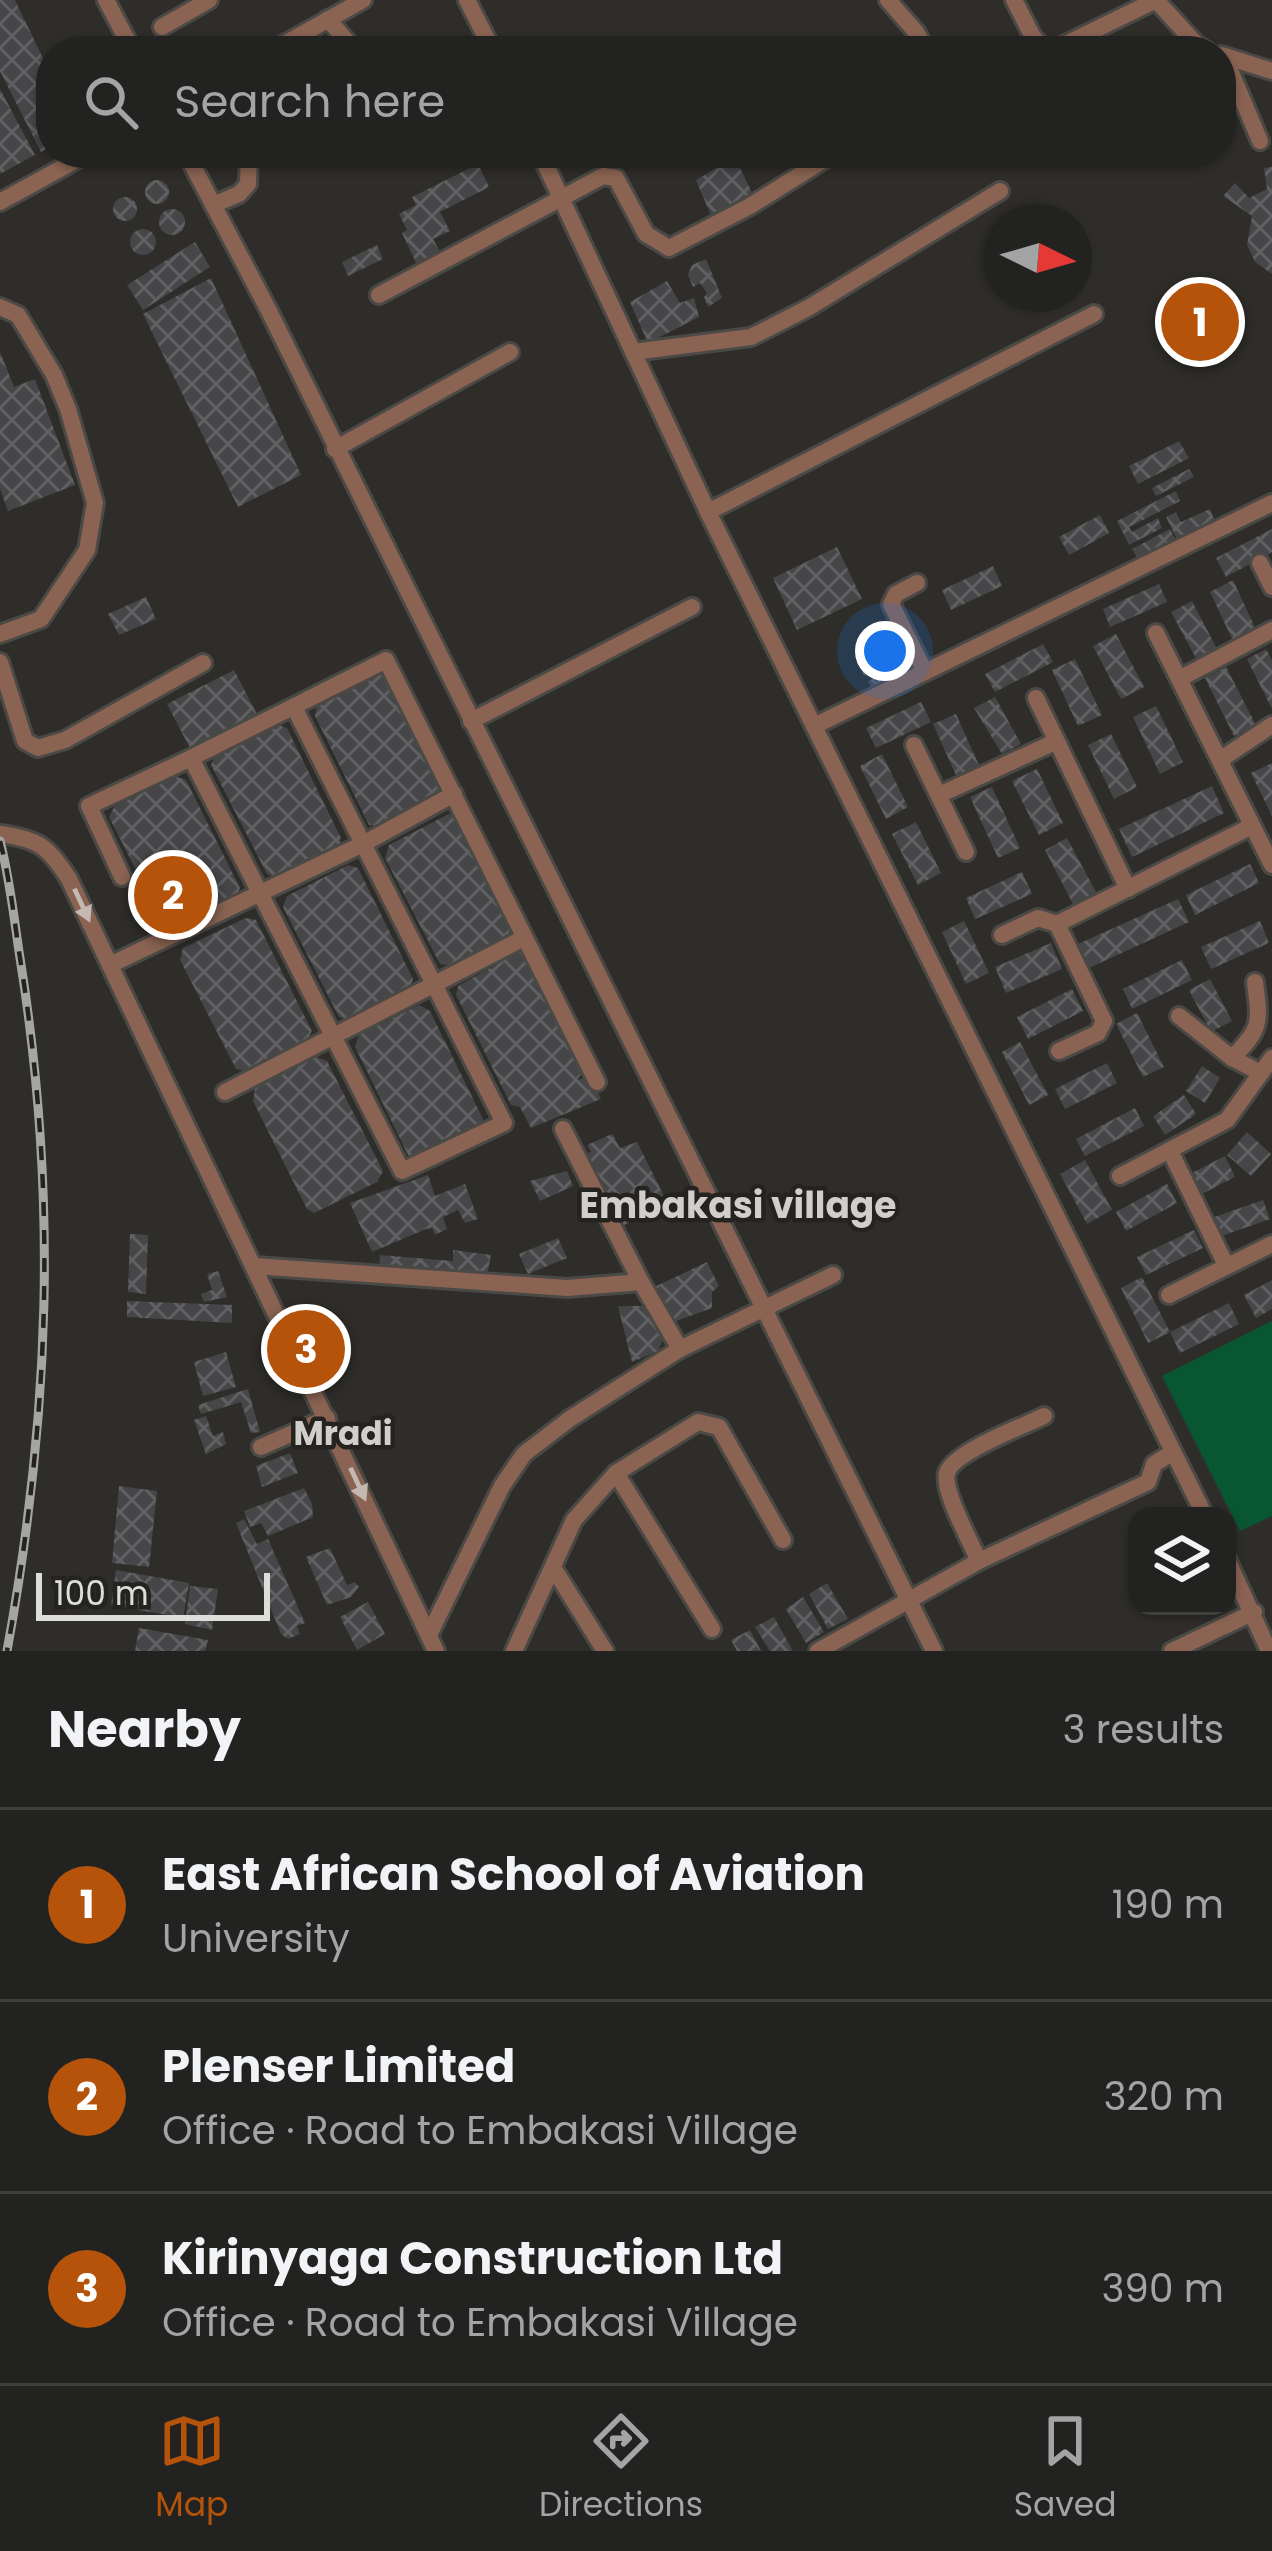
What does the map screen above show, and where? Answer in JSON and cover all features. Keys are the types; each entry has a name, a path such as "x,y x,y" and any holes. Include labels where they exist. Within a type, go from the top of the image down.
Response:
{"street":[{"path":"106,0 125,36"},
{"path":"161,27 209,0"},
{"path":"298,36 363,0"},
{"path":"467,0 485,36"},
{"path":"888,0 918,36"},
{"path":"1014,0 1032,36"},
{"path":"1082,36 1156,0 1188,36"},
{"path":"328,19 342,36"},
{"path":"1236,60 1272,71"},
{"path":"1236,91 1260,141"},
{"path":"0,202 61,168"},
{"path":"194,168 934,1651"},
{"path":"214,205 239,194 248,184 248,168"},
{"path":"547,168 707,512 1200,1507"},
{"path":"379,295 603,176 616,178 646,234 669,248 811,168"},
{"path":"633,352 751,338 1000,191"},
{"path":"0,307 18,315 54,375 95,503 87,550 41,619 0,634"},
{"path":"707,512 1094,314"},
{"path":"335,449 510,352"},
{"path":"814,726 1272,503"},
{"path":"1260,563 1272,587"},
{"path":"917,583 896,594 891,604 925,672"},
{"path":"471,721 692,607"},
{"path":"1179,679 1272,630"},
{"path":"1156,633 1272,865"},
{"path":"122,877 89,806 386,660 597,1082"},
{"path":"0,662 25,741 38,748 60,742 203,663"},
{"path":"1036,698 1128,889"},
{"path":"190,758 402,1172 504,1123 293,706"},
{"path":"1220,760 1272,725"},
{"path":"939,795 1055,742"},
{"path":"914,745 966,852"},
{"path":"110,965 363,844 454,794"},
{"path":"1002,935 1038,918 1057,924 1252,826"},
{"path":"0,834 31,838 54,854 432,1643"},
{"path":"1057,924 1104,1021 1098,1033 1059,1051"},
{"path":"225,1092 524,938"},
{"path":"1232,1058 1253,1037 1260,1022 1256,982"},
{"path":"1120,1176 1227,1120 1267,1065 1232,1058 1179,1016"},
{"path":"563,1129 680,1349"},
{"path":"1170,1151 1226,1265"},
{"path":"1169,1295 1272,1244"},
{"path":"255,1266 567,1288 641,1282"},
{"path":"432,1643 502,1486 524,1454 571,1418 680,1349 833,1275"},
{"path":"979,1561 949,1490 947,1473 957,1458 1044,1416"},
{"path":"261,1447 327,1418"},
{"path":"514,1651 574,1520 616,1473 698,1422 714,1423 724,1434 783,1540"},
{"path":"818,1651 979,1561 1148,1482 1154,1464 1173,1452"},
{"path":"616,1473 712,1629"},
{"path":"554,1569 605,1651"},
{"path":"1236,1577 1269,1651"},
{"path":"1172,1651 1254,1612"}],"green space":[{"path":"1272,1321 1272,1516 1240,1531 1236,1507 1228,1507 1162,1376"}],"building":[{"path":"0,0 15,0 36,44 36,142 0,71"},
{"path":"0,89 35,155 0,174"},
{"path":"1272,167 1272,274 1255,262 1247,245 1252,216 1223,196 1235,183 1249,198 1267,189 1264,168"},
{"path":"470,168 480,168 489,187 440,212 450,231 433,239 440,252 424,260 427,266 419,269 402,233 407,230 399,214 416,205 412,197"},
{"path":"716,168 740,168 754,197 713,220 696,180"},
{"path":"157,180 169,192 157,204 145,192"},
{"path":"125,197 134,200 134,218 125,221 116,218 113,209 116,200"},
{"path":"172,209 182,212 182,232 172,235 162,232 159,222 162,212"},
{"path":"143,229 156,242 143,255 130,242"},
{"path":"195,242 210,267 143,310 127,285"},
{"path":"377,245 383,259 348,276 342,262"},
{"path":"706,259 722,298 708,307 707,293 700,283 693,287 688,275 692,265"},
{"path":"211,278 301,475 238,507 143,314"},
{"path":"667,281 680,303 694,298 699,317 648,343 630,302"},
{"path":"0,352 14,387 35,379 75,485 8,511 0,489"},
{"path":"1179,441 1189,458 1138,484 1129,466"},
{"path":"1189,469 1194,477 1156,496 1152,488"},
{"path":"1176,491 1180,501 1129,527 1132,532 1158,518 1162,528 1129,545 1117,521"},
{"path":"1210,509 1215,522 1177,539 1166,517 1176,512 1181,522"},
{"path":"1100,515 1109,533 1069,555 1059,537"},
{"path":"1170,529 1175,539 1138,559 1132,549"},
{"path":"1272,529 1272,552 1226,577 1216,558"},
{"path":"837,547 862,599 797,630 773,578"},
{"path":"993,566 1002,586 951,610 942,590"},
{"path":"1233,580 1257,632 1234,643 1210,592"},
{"path":"1159,584 1167,602 1110,627 1103,609"},
{"path":"146,597 156,619 119,635 108,614"},
{"path":"1192,601 1217,649 1197,660 1171,612"},
{"path":"1116,634 1144,687 1121,699 1093,646"},
{"path":"901,635 910,653 864,676 856,658"},
{"path":"1043,644 1053,662 995,692 985,674"},
{"path":"1266,649 1272,660 1272,709 1247,659"},
{"path":"1075,659 1102,715 1078,726 1052,670"},
{"path":"909,662 913,671 872,690 868,681"},
{"path":"1226,667 1256,725 1234,736 1205,678"},
{"path":"234,670 259,718 192,752 167,704"},
{"path":"378,673 391,676 444,785 441,794 379,826 369,825 315,716 317,704"},
{"path":"995,697 1021,744 1002,754 974,708"},
{"path":"921,702 931,722 876,748 866,728"},
{"path":"1156,706 1183,762 1160,774 1133,717"},
{"path":"956,714 982,772 959,782 933,724"},
{"path":"276,724 287,728 341,838 339,847 275,878 267,874 211,765 215,756"},
{"path":"1111,734 1137,787 1114,799 1088,745"},
{"path":"882,754 908,807 886,819 860,766"},
{"path":"1272,763 1272,816 1251,773"},
{"path":"1037,769 1063,823 1039,835 1012,781"},
{"path":"174,776 186,780 240,888 236,898 176,929 165,927 109,817 114,807"},
{"path":"1212,786 1224,813 1132,857 1119,829"},
{"path":"992,787 1020,848 998,858 970,797"},
{"path":"449,814 460,818 512,924 508,936 451,966 440,964 385,858 389,845"},
{"path":"916,822 941,873 918,885 892,834"},
{"path":"1067,838 1096,892 1073,904 1045,850"},
{"path":"1250,864 1259,883 1195,915 1186,895"},
{"path":"348,865 358,868 413,979 410,989 348,1020 339,1017 283,907 287,896"},
{"path":"1022,872 1032,894 975,919 966,898"},
{"path":"1178,899 1189,922 1089,968 1078,944"},
{"path":"246,918 256,920 312,1031 307,1040 245,1071 236,1069 180,960 183,948"},
{"path":"964,921 989,973 966,984 942,932"},
{"path":"1260,921 1269,943 1211,969 1201,947"},
{"path":"1051,943 1062,969 1006,993 995,967"},
{"path":"519,952 528,957 586,1067 577,1080 590,1076 601,1099 531,1128 520,1107 511,1105 456,995 458,986"},
{"path":"1182,960 1192,980 1132,1009 1123,989"},
{"path":"1210,979 1232,1021 1211,1032 1189,990"},
{"path":"1072,989 1083,1011 1028,1039 1017,1017"},
{"path":"419,1005 430,1011 483,1119 480,1128 410,1159 355,1047 359,1035"},
{"path":"1137,1013 1164,1067 1143,1077 1116,1024"},
{"path":"1020,1042 1048,1095 1029,1105 1002,1052"},
{"path":"316,1057 327,1061 383,1171 377,1182 314,1213 307,1209 253,1101 255,1088"},
{"path":"1107,1063 1117,1083 1065,1109 1055,1089"},
{"path":"1202,1066 1220,1078 1205,1103 1186,1091"},
{"path":"1184,1095 1196,1114 1165,1135 1153,1116"},
{"path":"1135,1108 1144,1126 1085,1156 1076,1139"},
{"path":"1247,1132 1271,1154 1251,1176 1227,1155"},
{"path":"612,1134 620,1148 637,1142 668,1204 622,1226 586,1154 591,1152 587,1145"},
{"path":"1225,1156 1235,1177 1200,1195 1190,1174"},
{"path":"1085,1160 1112,1210 1087,1224 1060,1174"},
{"path":"567,1171 573,1186 540,1201 530,1181"},
{"path":"428,1175 435,1196 465,1184 478,1219 465,1223 458,1210 443,1217 447,1229 435,1235 432,1228 426,1229 372,1252 350,1203"},
{"path":"1167,1184 1177,1203 1126,1231 1116,1212"},
{"path":"1263,1200 1270,1219 1216,1238 1209,1219"},
{"path":"1194,1230 1203,1248 1146,1275 1137,1257"},
{"path":"130,1234 148,1235 146,1294 128,1292"},
{"path":"558,1238 567,1258 528,1274 519,1254"},
{"path":"453,1250 491,1255 487,1276 379,1267 380,1255 453,1261"},
{"path":"707,1262 719,1286 712,1292 712,1308 671,1323 650,1289"},
{"path":"218,1271 227,1297 204,1302 201,1294 212,1290 207,1274"},
{"path":"1142,1277 1170,1332 1148,1343 1121,1288"},
{"path":"1272,1280 1272,1309 1256,1318 1244,1295"},
{"path":"127,1301 232,1305 232,1323 127,1317"},
{"path":"1229,1303 1239,1324 1180,1353 1170,1332"},
{"path":"618,1306 649,1306 664,1337 658,1351 632,1362"},
{"path":"226,1352 236,1387 203,1396 194,1362"},
{"path":"248,1389 260,1432 251,1433 241,1402 201,1414 198,1405"},
{"path":"206,1416 213,1436 223,1432 226,1444 206,1454 194,1420"},
{"path":"290,1453 298,1473 262,1487 256,1466"},
{"path":"119,1486 157,1491 149,1567 112,1563"},
{"path":"304,1488 313,1517 268,1536 261,1523 250,1527 244,1511"},
{"path":"244,1519 257,1544 268,1539 305,1623 297,1626 300,1634 288,1639 281,1634 236,1523"},
{"path":"330,1548 347,1585 355,1582 359,1587 351,1597 327,1605 306,1557"},
{"path":"116,1570 189,1583 183,1618 111,1605"},
{"path":"827,1583 848,1619 828,1629 809,1594"},
{"path":"190,1586 218,1589 212,1630 185,1624"},
{"path":"803,1597 824,1632 806,1643 786,1609"},
{"path":"368,1602 385,1634 357,1650 340,1617"},
{"path":"774,1617 793,1651 770,1651 755,1627"},
{"path":"139,1628 208,1640 205,1651 135,1651"},
{"path":"750,1630 761,1651 737,1651 731,1640"}],"railway":[{"path":"0,841 32,1046 44,1219 44,1305 33,1477 7,1651"}],"place":[{"name":"East African School of Aviation","path":"1200,322"},
{"name":"Plenser Limited","path":"173,895"},
{"name":"Kirinyaga Construction Ltd","path":"306,1349"}],"district":[{"name":"Embakasi village","path":"738,1205"},
{"name":"Mradi","path":"343,1433"}]}
